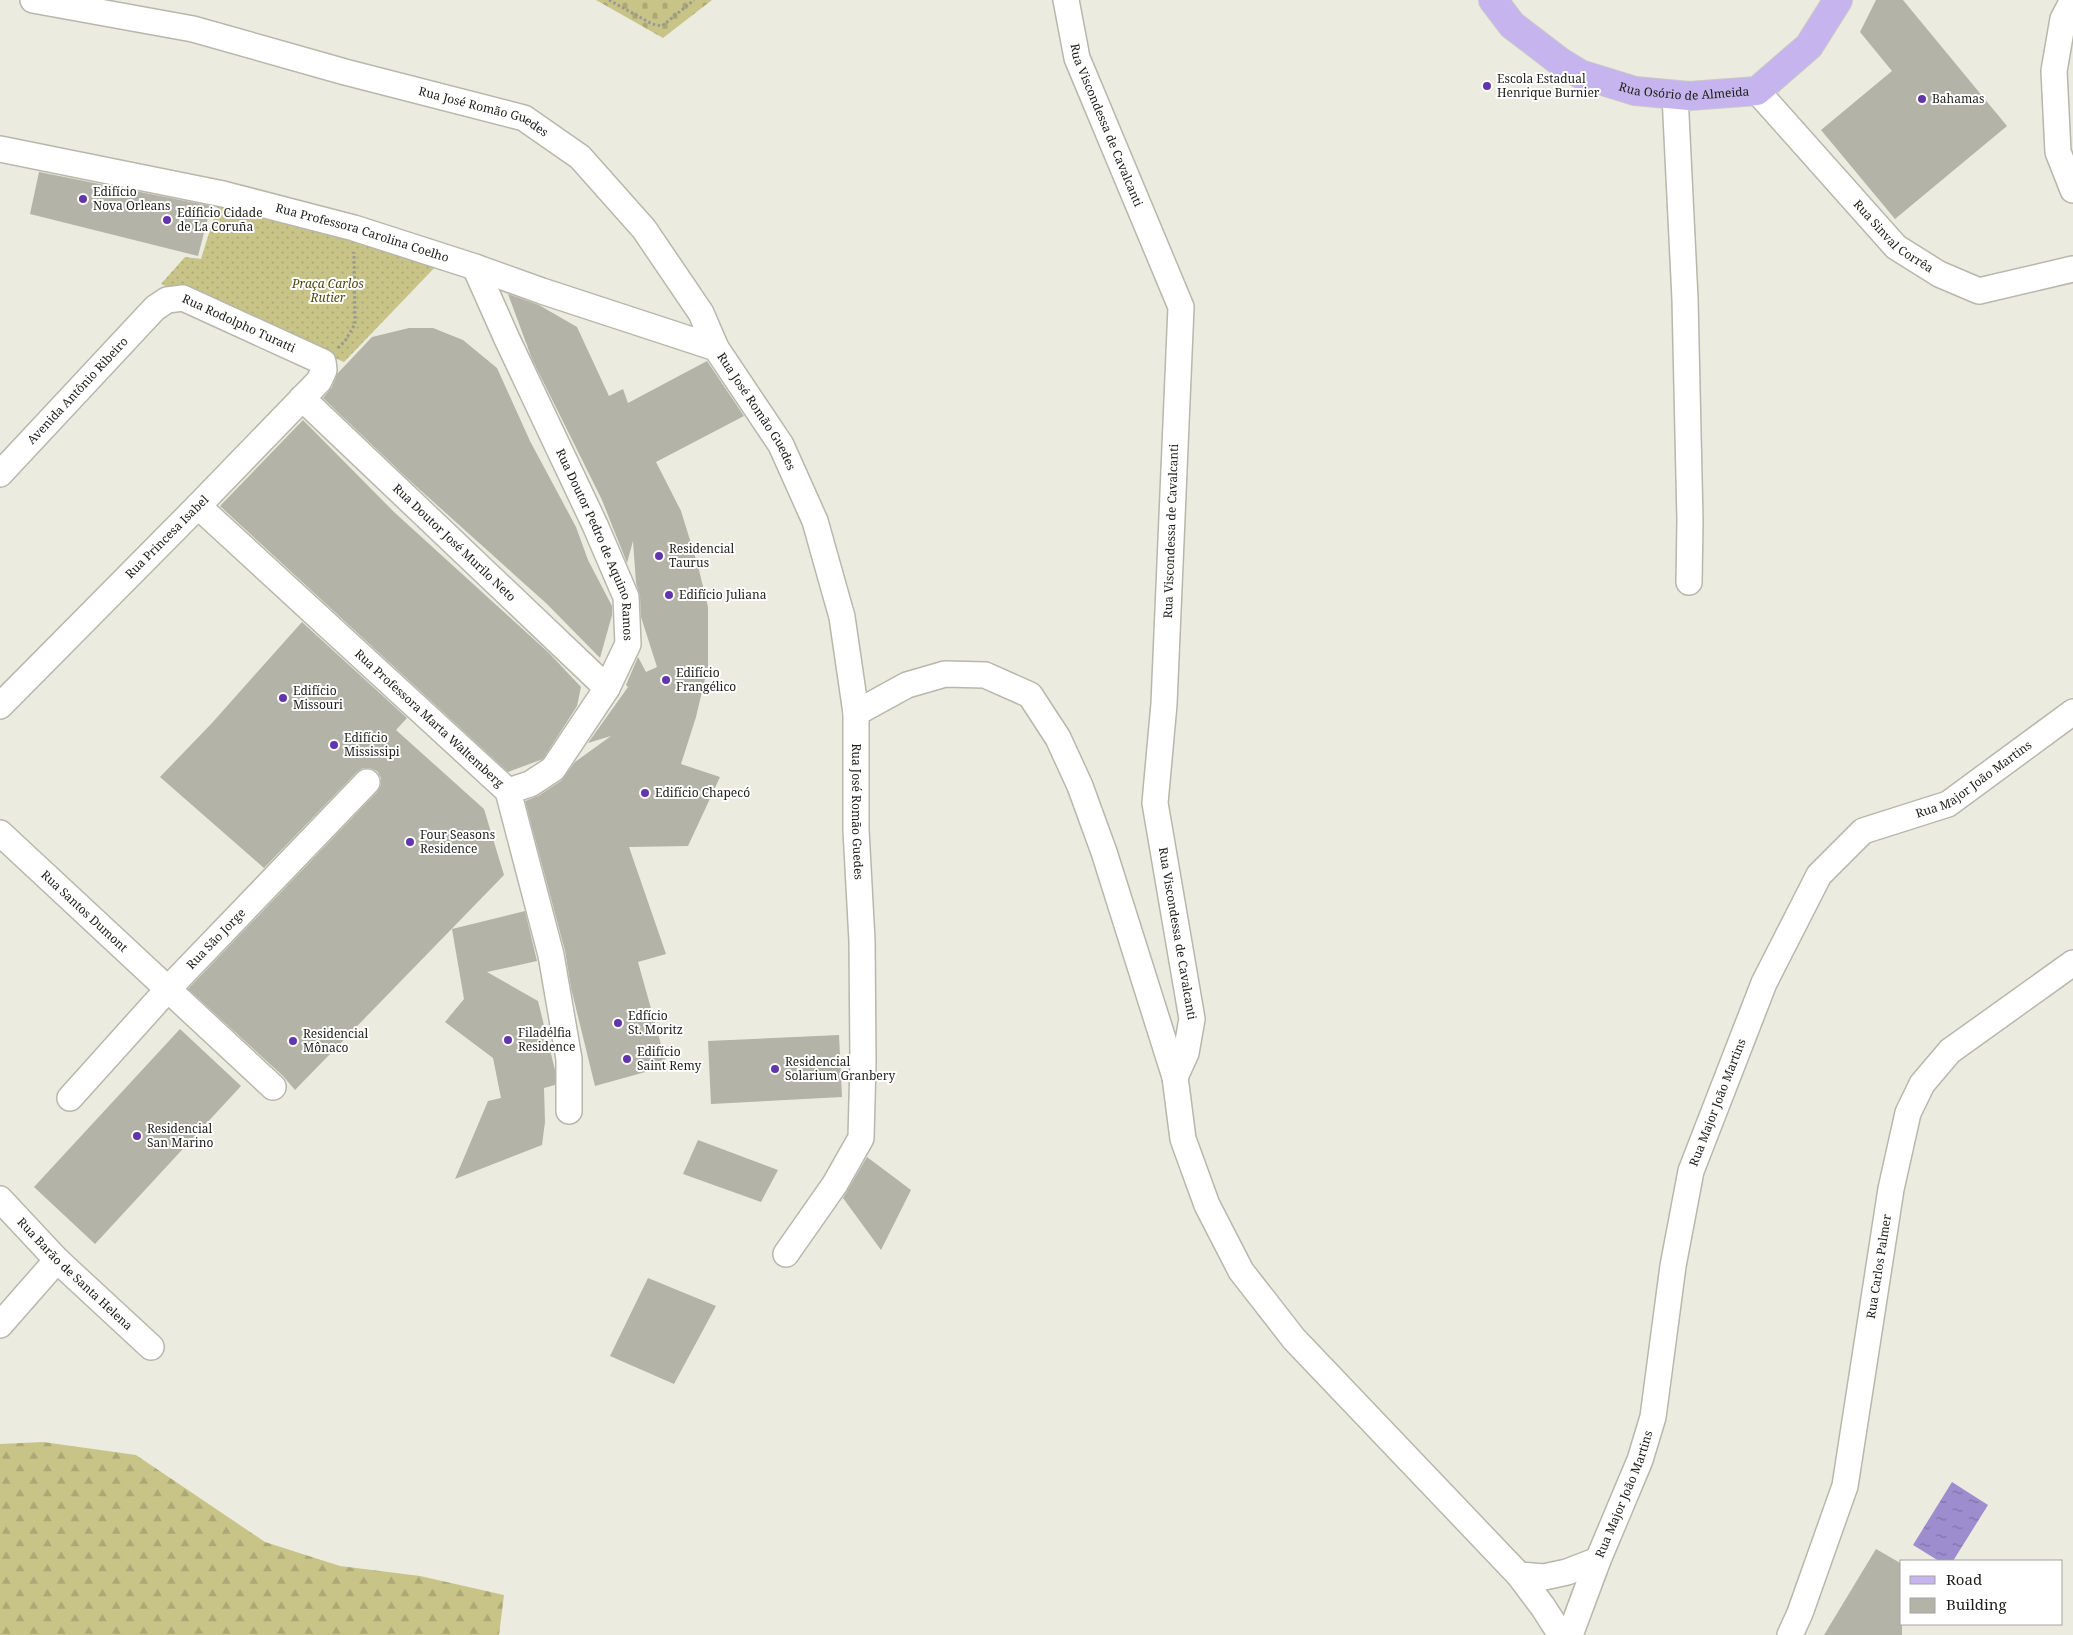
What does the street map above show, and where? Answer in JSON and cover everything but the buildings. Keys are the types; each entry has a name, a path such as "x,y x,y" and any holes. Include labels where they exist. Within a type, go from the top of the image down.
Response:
{"main road":[{"name":"Rua Osório de Almeida","path":"1492,0 1512,25 1559,61 1580,74 1635,91 1675,95 1689,96 1757,91"},
{"path":"1757,91 1809,46 1838,0"}],"street":[{"name":"Rua José Romão Guedes","path":"33,0 193,29 345,72 524,118 580,157 644,229 701,313 716,348 782,444 815,521 842,617 856,713 856,830 862,988 861,1138 835,1184 786,1254"},
{"name":"Rua Viscondessa de Cavalcanti","path":"1066,0 1077,58 1181,307 1164,704 1155,803 1192,1019 1186,1052 1176,1077"},
{"path":"2073,0 2063,19 2054,71 2058,152 2073,190"},
{"name":"Rua Sinval Corrêa","path":"1757,91 1896,247 1939,274 1979,291 2073,269"},
{"path":"1675,95 1685,299 1690,521 1689,582"},
{"name":"Rua Professora Carolina Coelho","path":"0,149 222,194 354,228 475,266 542,291 716,348"},
{"name":"Rua Doutor Pedro de Aquino Ramos","path":"475,266 510,347 595,525 626,598 628,644 607,688 554,768 530,784 508,791"},
{"name":"Rua Rodolpho Turatti","path":"155,308 167,300 182,298 323,362"},
{"name":"Avenida Antônio Ribeiro","path":"0,474 155,308"},
{"name":"Rua Princesa Isabel","path":"0,706 319,381 324,370 323,362"},
{"name":"Rua Doutor José Murilo Neto","path":"302,398 607,688"},
{"name":"Rua Professora Marta Waltemberg","path":"198,506 508,791 552,955 569,1059 569,1111"},
{"path":"856,713 907,685 945,674 985,675 1030,696 1058,738 1080,786 1104,852 1176,1077 1183,1139 1207,1205 1241,1271 1294,1339 1519,1574 1543,1606 1561,1635"},
{"name":"Rua Major João Martins","path":"1570,1635 1598,1560 1640,1460 1653,1417 1673,1266 1691,1171 1764,983 1819,875 1863,831 1948,804 2073,712"},
{"name":"Rua São Jorge","path":"70,1098 168,990 367,782"},
{"name":"Rua Santos Dumont","path":"0,833 273,1087"},
{"name":"Rua Carlos Palmer","path":"1790,1635 1800,1613 1846,1486 1888,1207 1908,1113 1922,1084 1950,1051 2073,963"},
{"name":"Rua Barão de Santa Helena","path":"0,1199 57,1260 151,1347"},
{"path":"0,1325 57,1260"},
{"path":"1519,1574 1544,1577 1567,1572 1598,1560"}],"path":[{"path":"609,0 652,24 662,26 694,0"},
{"path":"323,362 345,341 354,324 354,228"}],"green space":[{"path":"596,0 712,0 663,38"},
{"name":"Praça Carlos Rutier","path":"219,201 441,261 344,362 161,284 185,257 201,259"},
{"path":"43,1442 136,1455 265,1542 340,1566 420,1576 504,1595 499,1635 0,1635 0,1444"}],"water":[{"path":"1952,1482 1988,1505 1954,1560 1937,1560 1913,1545"}],"place":[{"name":"Escola Estadual Henrique Burnier","path":"1487,86"},
{"name":"Bahamas","path":"1922,99"},
{"name":"Edifício Nova Orleans","path":"83,199"},
{"name":"Edíficio Cidade de La Coruña","path":"167,220"},
{"name":"Residencial Taurus","path":"659,556"},
{"name":"Edifício Juliana","path":"669,595"},
{"name":"Edifício Frangélico","path":"666,680"},
{"name":"Edifício Missouri","path":"283,698"},
{"name":"Edifício Mississipi","path":"334,745"},
{"name":"Edifício Chapecó","path":"645,793"},
{"name":"Four Seasons Residence","path":"410,842"},
{"name":"Edfício St. Moritz","path":"618,1023"},
{"name":"Filadélfia Residence","path":"508,1040"},
{"name":"Residencial Mônaco","path":"293,1041"},
{"name":"Edifício Saint Remy","path":"627,1059"},
{"name":"Residencial Solarium Granbery","path":"775,1069"},
{"name":"Residencial San Marino","path":"137,1136"}]}
